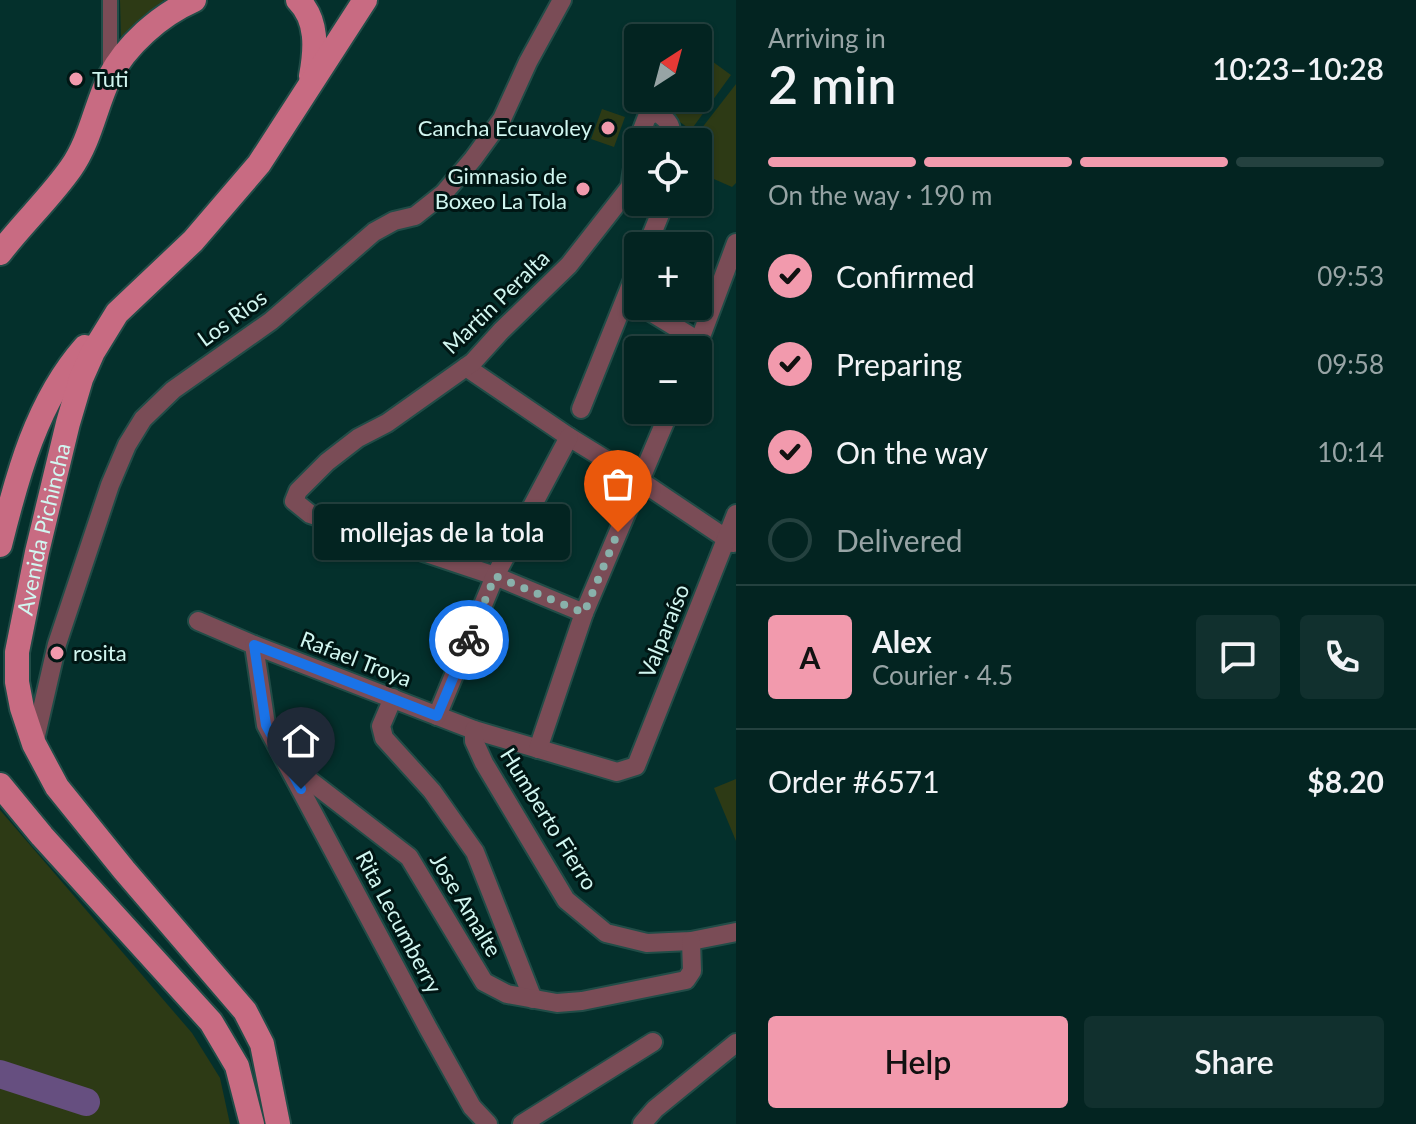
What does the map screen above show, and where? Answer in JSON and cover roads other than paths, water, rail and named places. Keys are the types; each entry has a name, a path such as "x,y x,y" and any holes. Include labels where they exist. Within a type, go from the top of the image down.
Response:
{"main road":[{"path":"298,0 308,13 314,32 310,82"},
{"name":"Avenida Pichincha","path":"278,1124 266,1058 253,1022 64,798 34,744 19,695 16,668 19,637 61,452 81,379 97,345 117,313 193,241 259,164 365,0"},
{"path":"0,253 72,166 91,129 110,78 126,52 183,2"},
{"path":"0,545 20,470 50,400 80,353 117,313"},
{"path":"0,785 34,828 211,1022 237,1066 249,1119"}],"street":[{"path":"110,0 110,78"},
{"name":"Los Rios","path":"34,744 62,629 110,485 127,445 143,419 173,390 271,321 374,232 394,221 415,216 444,193 502,119 528,62 562,0"},
{"name":"Martin Peralta","path":"641,128 647,117 656,112 672,128"},
{"name":"Martin Peralta","path":"495,576 310,514 294,501 298,491 327,462 466,367 569,265 624,195"},
{"path":"702,336 736,243"},
{"path":"581,409 626,320"},
{"path":"661,320 684,336"},
{"path":"466,367 731,542"},
{"path":"538,749 584,613 664,424"},
{"path":"437,716 495,576 569,437"},
{"name":"Valparaíso","path":"636,766 731,542 736,514"},
{"path":"495,576 584,613"},
{"name":"Rafael Troya","path":"198,621 474,730 617,772 636,766"},
{"name":"Rita Lecumberry","path":"254,645 266,725 428,1028 472,1107 488,1124"},
{"path":"393,698 381,726 384,738 432,791 475,852 533,999"},
{"name":"Humberto Fierro","path":"474,730 474,741 484,763 566,900 606,933 647,943 691,941 736,932"},
{"name":"Jose Amalte","path":"287,763 409,857 484,982 507,994 557,1003 582,1001 686,980 692,971 691,941"},
{"path":"522,1124 653,1042"},
{"path":"642,1124 655,1109 736,1043"}],"waterway":[{"path":"0,1074 86,1102"}],"place":[{"name":"Tuti","path":"76,79"},
{"name":"Cancha Ecuavoley","path":"608,128"},
{"name":"Gimnasio de Boxeo La Tola","path":"583,189"},
{"name":"mollejas de la tola","path":"618,532"},
{"name":"rosita","path":"57,653"}]}
